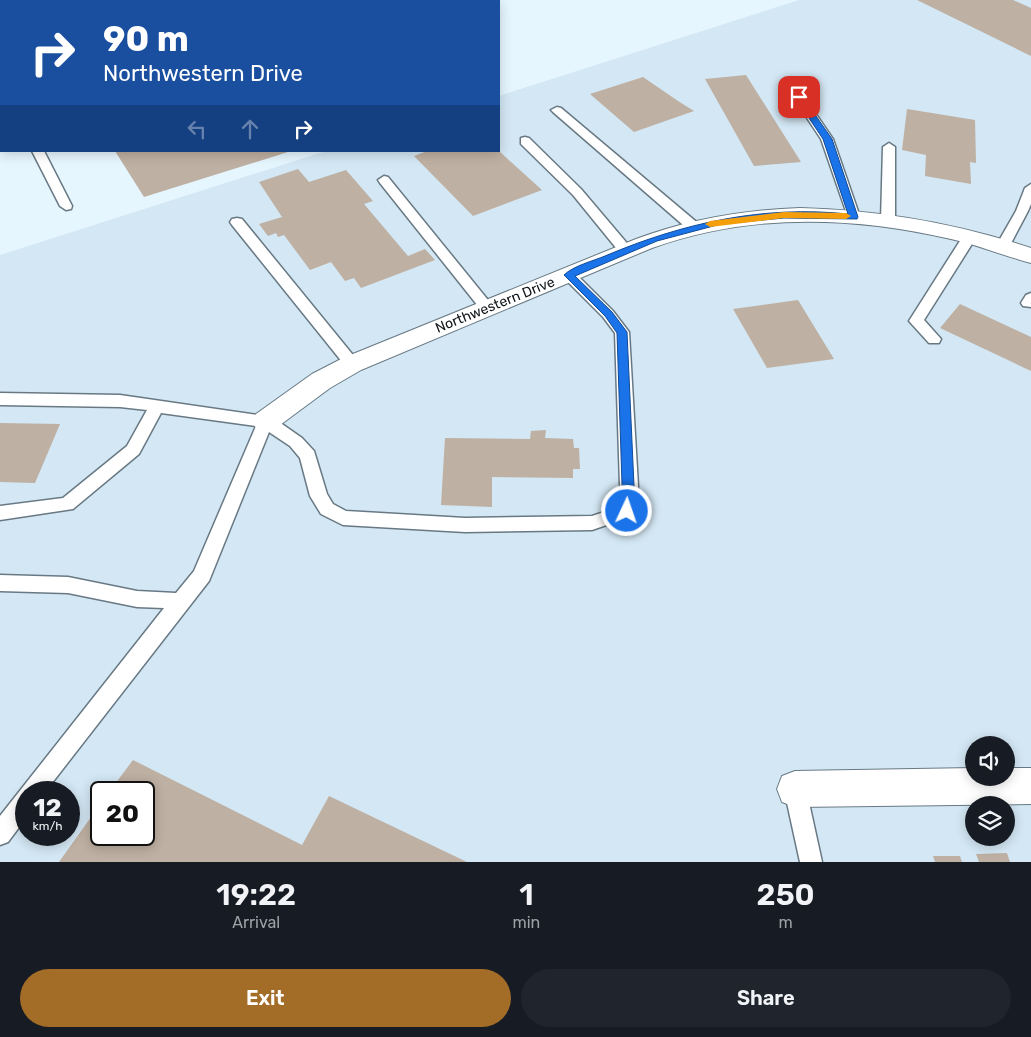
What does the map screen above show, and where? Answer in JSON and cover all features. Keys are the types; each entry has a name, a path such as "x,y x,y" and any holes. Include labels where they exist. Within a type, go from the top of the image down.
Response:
{"street":[{"name":"Northwestern Drive","path":"266,421 321,381 352,364 654,239 720,221 754,217 829,214 888,221 970,236 1031,256"},
{"path":"795,789 1031,786"}],"lane":[{"path":"799,97 827,139 854,217"},
{"path":"558,110 695,228"},
{"path":"525,141 577,192 626,251"},
{"path":"888,221 889,146"},
{"path":"39,152 66,206"},
{"path":"384,180 487,308"},
{"path":"1003,246 1027,213 1031,188"},
{"path":"237,222 352,364"},
{"path":"934,339 916,321 924,303 960,256 970,236"},
{"path":"0,399 120,401 266,421 296,442 308,456 320,496 327,509 343,518 465,524 592,523 627,511 628,486 622,332 608,314 568,275"},
{"path":"0,513 67,504 133,450 157,406"},
{"path":"41,781 202,575 217,534 266,421"},
{"path":"0,583 68,585 136,599 181,600"},
{"path":"795,789 811,862"},
{"path":"0,834 15,814"}],"shaded area":[{"path":"799,0 1031,0 1031,862 0,862 0,255 323,152 500,152 500,96"}],"building":[{"path":"917,0 1013,0 1031,8 1031,56"},
{"path":"746,75 801,162 754,166 705,79"},
{"path":"643,77 694,111 634,132 590,94"},
{"path":"907,109 975,120 976,163 970,162 971,184 925,176 926,155 902,150"},
{"path":"116,152 288,152 144,197"},
{"path":"424,152 500,152 542,190 473,216 414,156"},
{"path":"298,169 309,182 346,170 373,201 364,204 408,256 425,249 435,260 361,288 354,278 345,281 331,262 310,270 284,235 278,237 276,233 268,236 259,224 282,217 259,182"},
{"path":"798,300 834,359 767,368 733,309"},
{"path":"960,304 1031,337 1031,371 940,328"},
{"path":"0,423 60,424 35,483 0,482"},
{"path":"546,430 545,438 573,439 574,448 579,448 580,469 573,469 573,478 492,477 492,507 441,505 445,438 530,439 531,431"},
{"path":"133,760 302,845 329,796 467,862 59,862 70,846 80,846 80,832 90,818 90,846 155,846 155,781 117,781"},
{"path":"1007,853 1010,862 979,862 976,854"},
{"path":"933,856 960,856 962,862 935,862"}],"slow traffic":[{"path":"710,224 720,221 784,215 829,214 846,216"}],"route":[{"path":"627,511 628,486 622,332 608,314 568,275 654,239 720,221 784,215 829,214 854,217 827,139 799,97"}]}
